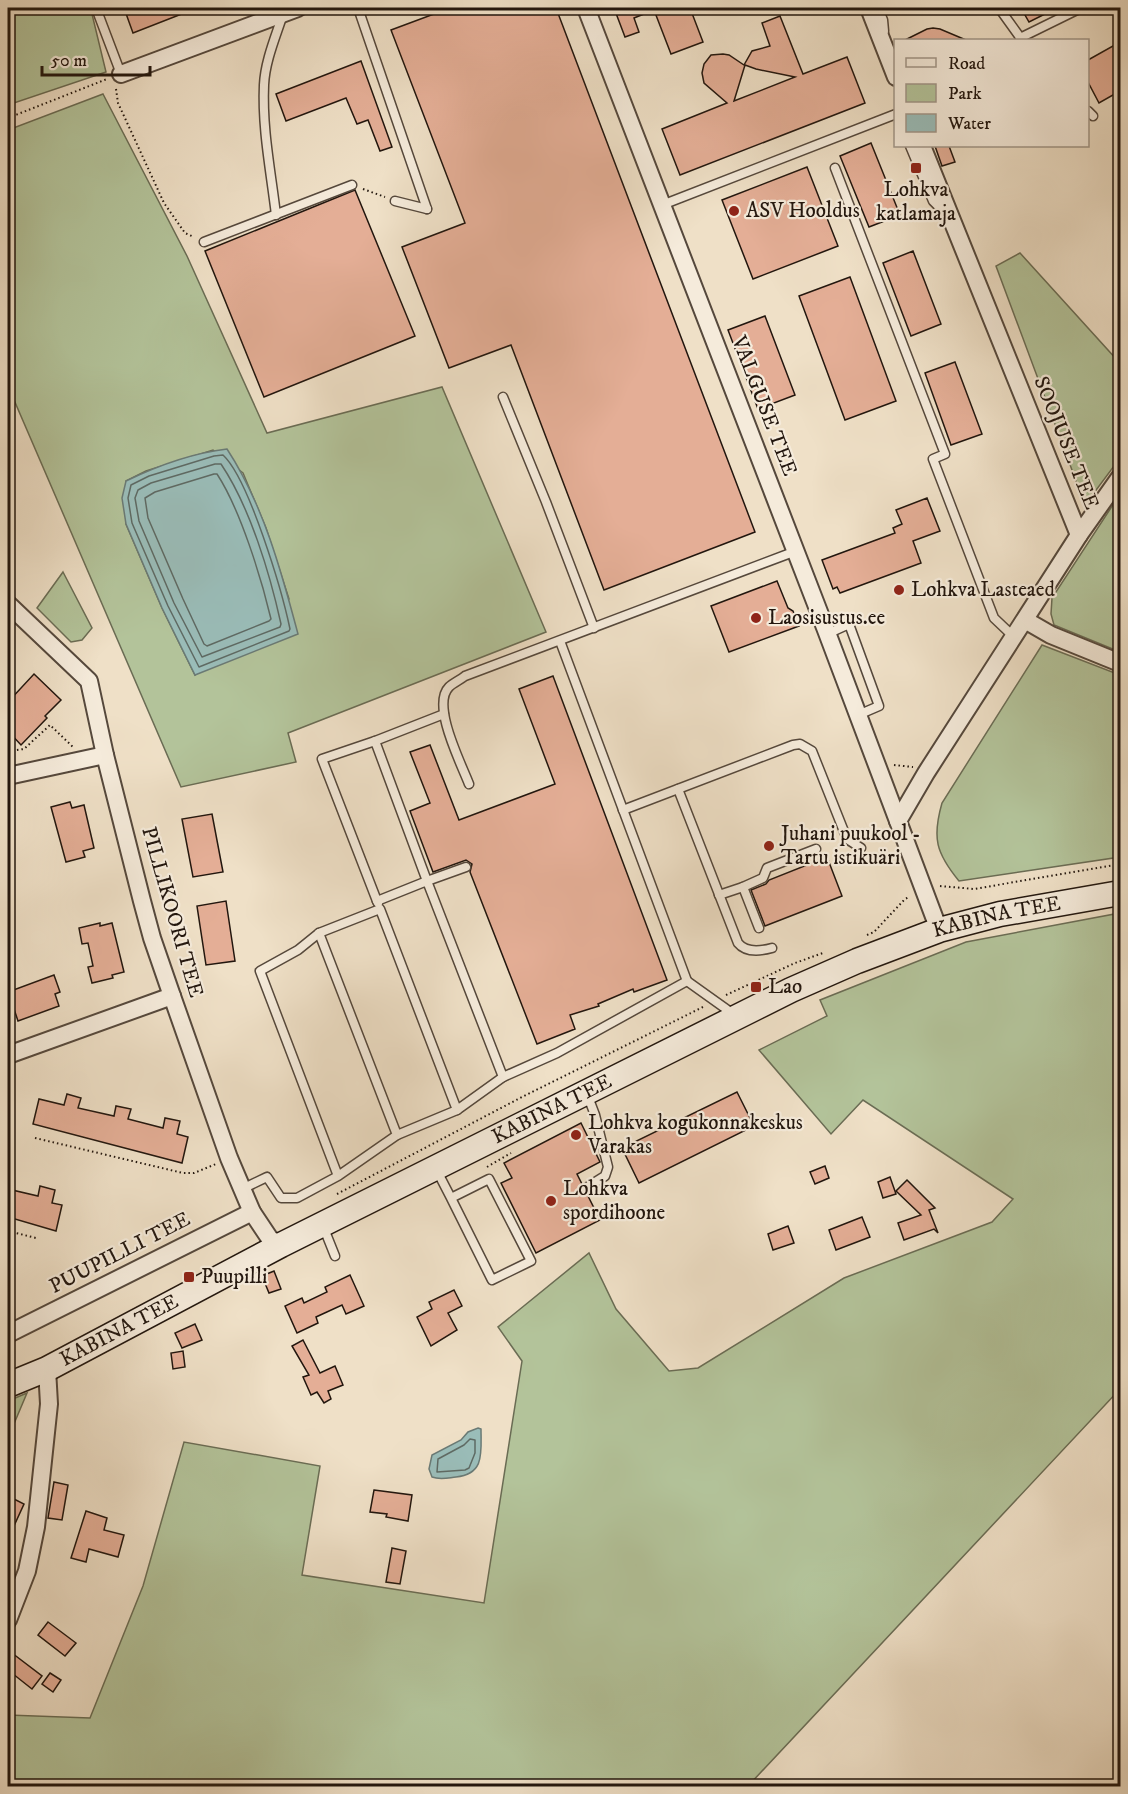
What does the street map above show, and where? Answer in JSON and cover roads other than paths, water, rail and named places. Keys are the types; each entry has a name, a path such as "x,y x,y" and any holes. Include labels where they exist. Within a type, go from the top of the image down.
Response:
{"street":[{"name":"VALGUSE TEE","path":"586,8 898,821"},
{"path":"869,8 894,72"},
{"path":"121,74 291,10"},
{"name":"SOOJUSE TEE","path":"898,821 926,773 1079,535 922,147"},
{"path":"1079,535 1120,477"},
{"name":"PILLIKOORI TEE","path":"8,604 89,681 105,755 152,938 242,1189 252,1212 270,1239 281,1245"},
{"path":"1025,620 1051,635 1120,663"},
{"path":"8,776 105,755"},
{"path":"898,821 939,930"},
{"name":"KABINA TEE","path":"8,1385 47,1369 281,1245 737,1017 858,961 939,930 1000,914 1120,893"},
{"path":"8,1055 172,996"},
{"name":"PUUPILLI TEE","path":"8,1334 252,1212"},
{"path":"8,1620 27,1571 36,1527 49,1404 47,1369"}],"lane":[{"path":"96,8 121,74"},
{"path":"358,8 427,209 395,201"},
{"path":"878,8 883,20 887,56"},
{"path":"999,8 1020,39"},
{"path":"1023,39 1081,8"},
{"path":"276,215 266,134 264,84 271,51 291,10"},
{"path":"662,205 894,115"},
{"path":"910,147 933,201 952,220"},
{"path":"835,168 945,454 933,459 994,618 1014,637"},
{"path":"204,242 352,185"},
{"path":"502,397 546,502 594,628"},
{"path":"469,784 444,714 442,703 448,688 465,676 795,551"},
{"path":"827,634 849,624 879,706 858,715"},
{"path":"560,641 687,981 737,1017"},
{"path":"444,714 322,759 457,1110"},
{"path":"375,741 503,1077"},
{"path":"623,810 800,744 812,751 847,839 861,848"},
{"path":"678,789 736,939 742,948 757,950 772,948"},
{"path":"719,895 763,878 767,868 816,849"},
{"path":"338,1176 260,971 298,950 319,933 427,881 466,867"},
{"path":"743,887 759,928"},
{"path":"319,933 397,1135"},
{"path":"242,1189 267,1177 281,1198 297,1198 338,1176 397,1135 457,1110 503,1077 557,1053 687,981"},
{"path":"549,1121 586,1093 596,1115 608,1167 605,1176 589,1186"},
{"path":"451,1198 489,1179 531,1261 492,1280 451,1198 446,1164 494,1150"},
{"path":"322,1225 335,1256"},
{"path":"209,1272 248,1263"},
{"path":"134,1323 164,1297"}],"water":[{"path":"227,449 251,492 270,538 298,634 195,675 162,608 126,524 122,498 126,481 175,461"},
{"path":"478,1428 481,1429 481,1454 477,1467 465,1475 432,1477 429,1469 432,1455"}],"place":[{"name":"Lohkva katlamaja","path":"916,168"},
{"name":"ASV Hooldus","path":"734,211"},
{"name":"Lohkva Lasteaed","path":"899,590"},
{"name":"Laosisustus.ee","path":"756,618"},
{"name":"Juhani puukool - Tartu istikuäri","path":"769,846"},
{"name":"Lao","path":"756,987"},
{"name":"Lohkva kogukonnakeskus Varakas","path":"576,1135"},
{"name":"Lohkva spordihoone","path":"551,1201"},
{"name":"Puupilli","path":"189,1277"}]}
